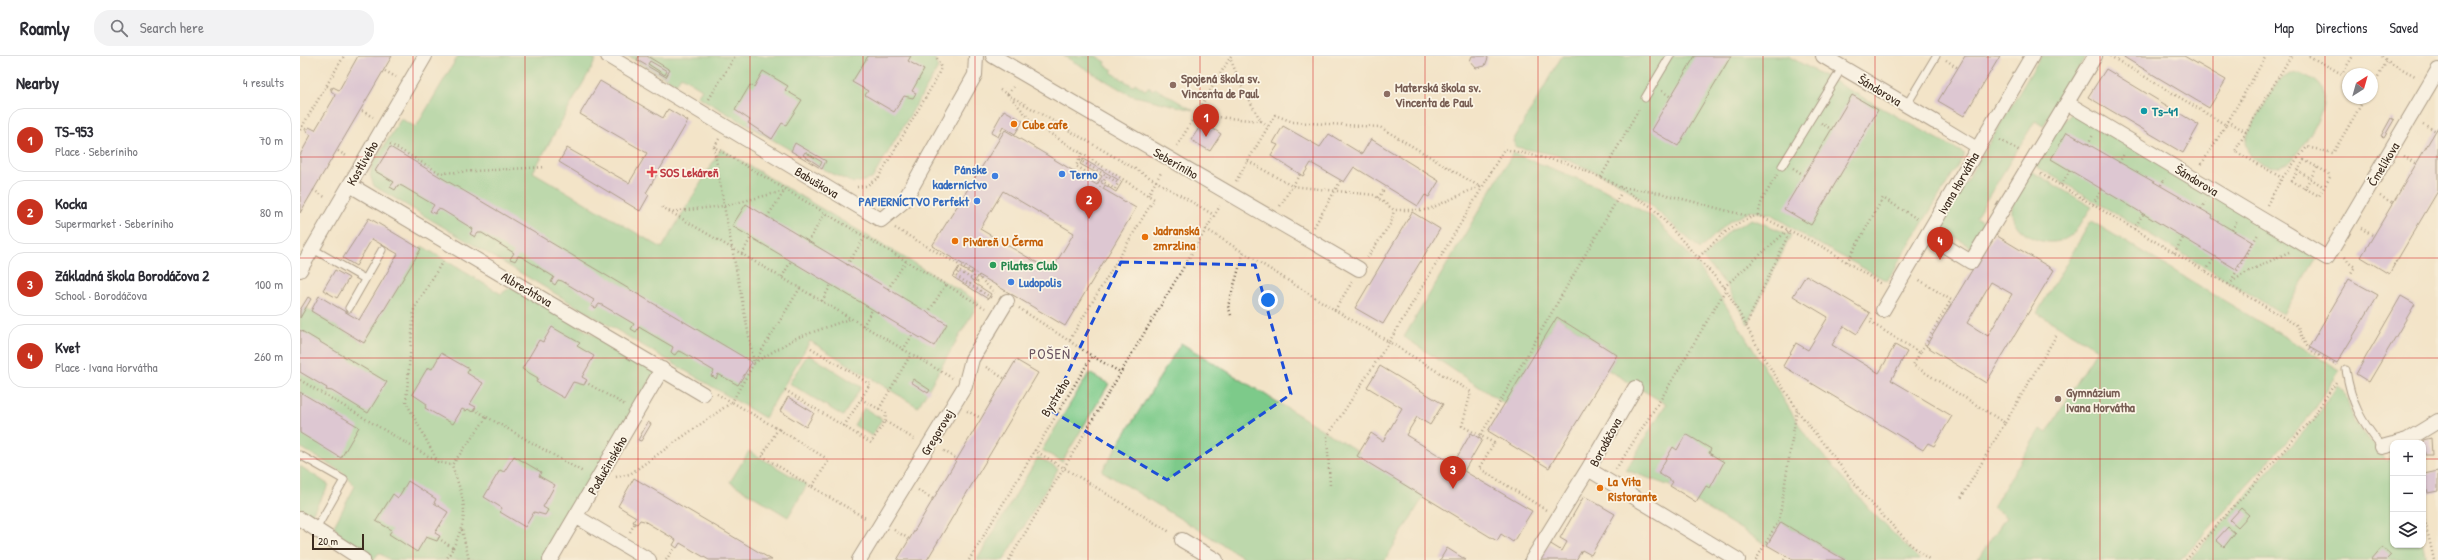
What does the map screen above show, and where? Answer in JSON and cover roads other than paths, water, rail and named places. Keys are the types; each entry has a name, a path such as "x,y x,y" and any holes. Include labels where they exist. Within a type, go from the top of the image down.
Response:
{"street":[{"name":"Kostlivého","path":"300,270 425,56"},
{"name":"Babuškova","path":"608,56 881,220 904,201 976,75 976,56"},
{"name":"Seberíniho","path":"993,56 1360,269"},
{"name":"Šándorova","path":"1823,56 1978,148"},
{"name":"Ivana Horvátha","path":"1878,313 1906,271 2032,56"},
{"path":"1929,231 1971,262 2095,56"},
{"name":"Čmelíkova","path":"2327,258 2438,70"},
{"name":"Šándorova","path":"2067,102 2327,258"},
{"name":"Albrechtova","path":"350,185 703,394"},
{"name":"Gregorovej","path":"859,560 884,527 928,447 965,386 972,359 1007,300"},
{"name":"Podlučinského","path":"550,560 577,517 662,369"},
{"name":"Borodáčova","path":"1635,388 1588,468 1738,560"},
{"path":"2407,440 2438,421"},
{"path":"1532,560 1588,468"},
{"path":"577,517 649,560"},
{"path":"300,519 363,560"},
{"path":"1182,540 1216,560"}],"lane":[{"path":"1645,98 1670,56"},
{"path":"1906,106 1936,56"},
{"path":"1782,166 1842,68"},
{"path":"313,249 365,279"},
{"path":"349,308 382,250"},
{"path":"2346,372 2355,406 2363,424 2390,444"},
{"path":"300,455 344,480 316,529"}],"place":[{"name":"Spojená škola sv. Vincenta de Paul","path":"1173,85"},
{"name":"Materská škola sv. Vincenta de Paul","path":"1387,94"},
{"name":"Ts-41","path":"2144,111"},
{"name":"Cube cafe","path":"1014,124"},
{"name":"TS-953","path":"1206,137"},
{"name":"SOS Lekáreň","path":"652,172"},
{"name":"Terno","path":"1062,174"},
{"name":"Pánske kaderníctvo","path":"995,176"},
{"name":"PAPIERNÍCTVO Perfekt","path":"977,201"},
{"name":"Kocka","path":"1089,219"},
{"name":"Jadranská zmrzlina","path":"1145,237"},
{"name":"Piváreň U Čerma","path":"955,241"},
{"name":"Kvet","path":"1940,260"},
{"name":"Pilates Club","path":"993,265"},
{"name":"Ludopolis","path":"1011,282"},
{"name":"Gymnázium Ivana Horvátha","path":"2058,399"},
{"name":"La Vita Ristorante","path":"1600,488"},
{"name":"Základná škola Borodáčova 2","path":"1453,489"}],"district":[{"name":"POŠEŇ","path":"1050,353"}]}
